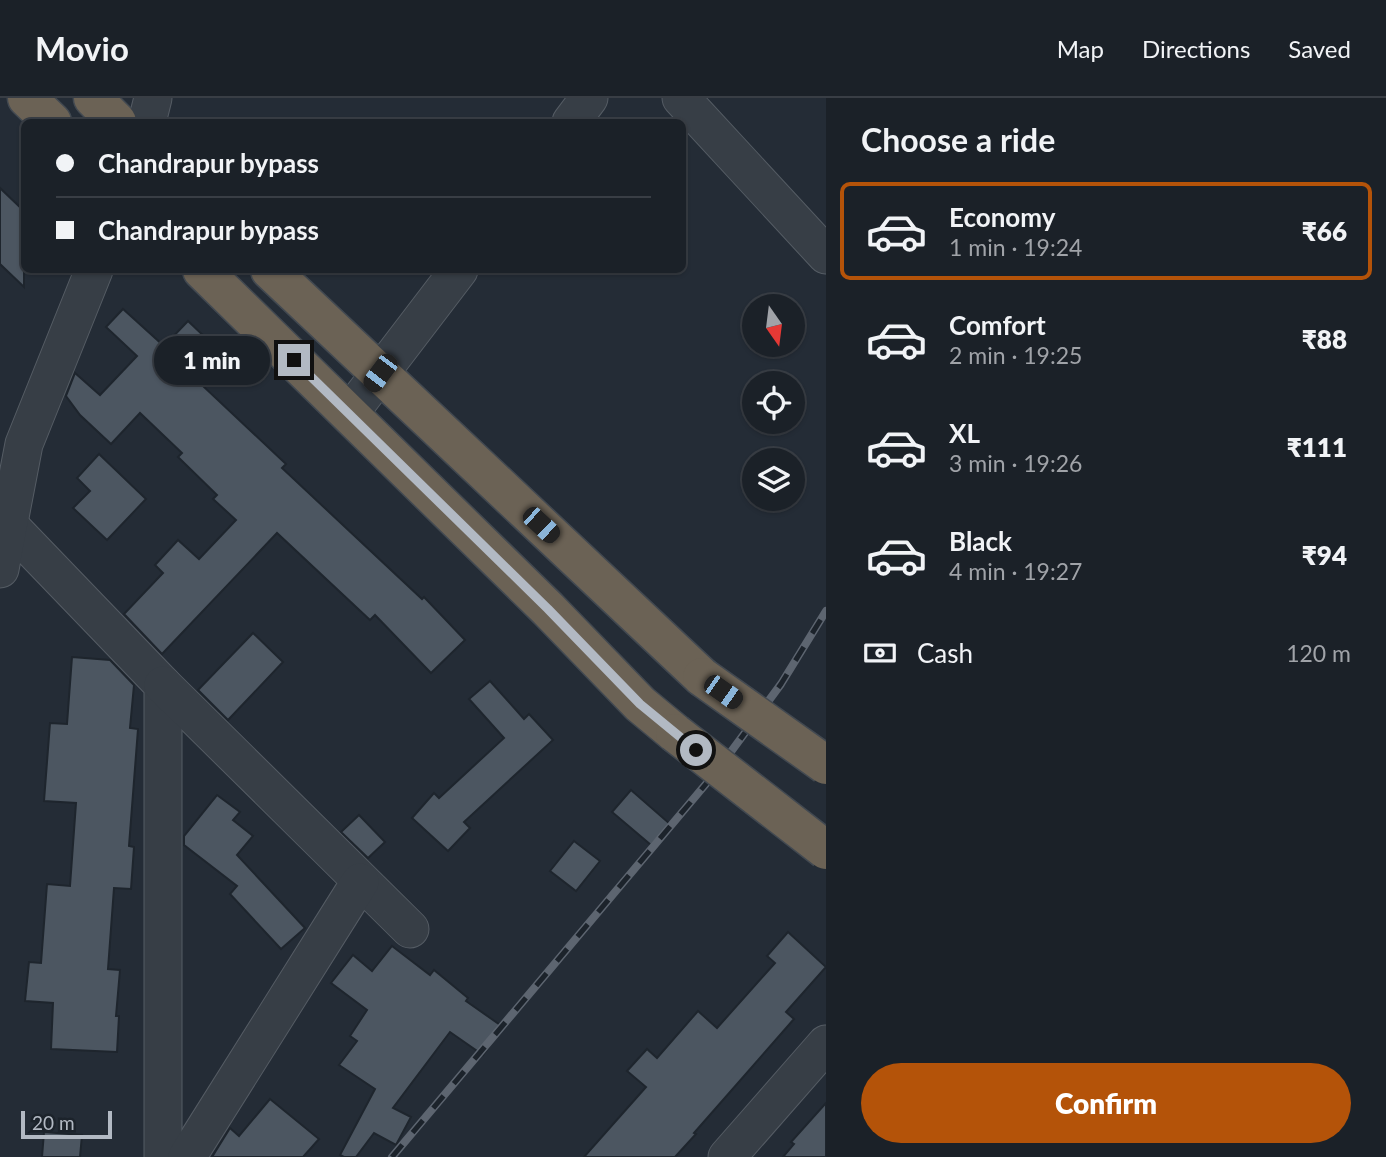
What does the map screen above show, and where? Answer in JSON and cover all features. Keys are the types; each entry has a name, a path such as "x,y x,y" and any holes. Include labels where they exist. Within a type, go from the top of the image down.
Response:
{"highway":[{"path":"27,98 49,119"},
{"path":"93,98 114,119"},
{"path":"205,273 548,609 640,704 826,850"},
{"path":"273,273 702,677 826,765"}],"street":[{"path":"148,119 153,98"},
{"path":"573,119 590,98"},
{"path":"681,98 826,255"},
{"path":"0,569 8,524 12,445 93,273"},
{"path":"349,414 457,273"},
{"path":"8,524 163,685 410,929"},
{"path":"163,685 163,1157"},
{"path":"187,1157 360,882"},
{"path":"727,1157 826,1044"}],"building":[{"path":"0,188 21,208 21,273 24,273 24,287 0,264"},
{"path":"123,309 164,346 188,321 208,340 186,363 207,382 203,386 286,464 282,468 422,599 424,597 465,640 431,673 375,615 370,620 277,533 162,654 124,614 163,573 155,565 178,540 199,559 236,520 213,499 217,495 178,457 182,453 140,413 111,444 80,415 66,396 75,373 100,395 137,356 106,327"},
{"path":"99,454 146,499 107,540 73,508 90,491 77,478"},
{"path":"253,633 283,662 228,720 198,690"},
{"path":"72,657 110,660 134,685 130,728 138,729 129,846 134,847 131,889 114,888 108,969 120,970 116,1016 119,1016 117,1052 51,1049 53,1003 25,1001 29,962 41,963 47,884 70,886 76,803 44,801 50,723 67,724"},
{"path":"490,681 524,719 529,714 553,740 464,822 470,828 448,851 412,818 434,793 439,798 504,738 469,699"},
{"path":"631,790 670,824 651,845 612,812"},
{"path":"217,795 240,812 233,820 253,836 237,855 305,928 281,949 230,894 237,886 184,845 184,836"},
{"path":"359,815 385,842 368,858 341,832"},
{"path":"574,841 600,861 576,891 550,871"},
{"path":"788,932 826,967 786,1012 794,1019 694,1133 696,1134 675,1157 584,1157 646,1087 627,1071 647,1049 657,1058 698,1011 717,1028 775,963 767,956"},
{"path":"392,946 430,975 434,970 468,998 466,1001 503,1027 483,1055 450,1032 393,1108 411,1117 396,1145 374,1133 356,1157 344,1157 340,1155 375,1089 339,1065 357,1041 350,1036 367,1010 331,983 353,955 372,971"},
{"path":"270,1099 319,1139 303,1157 212,1157 230,1128 239,1136"},
{"path":"826,1103 826,1157 783,1157 794,1144 791,1142"},
{"path":"44,1132 82,1135 80,1157 42,1157"}],"railway":[{"path":"392,1157 716,772 781,684 826,611"}],"route":[{"path":"294,360 548,609 640,704 696,750"}]}
